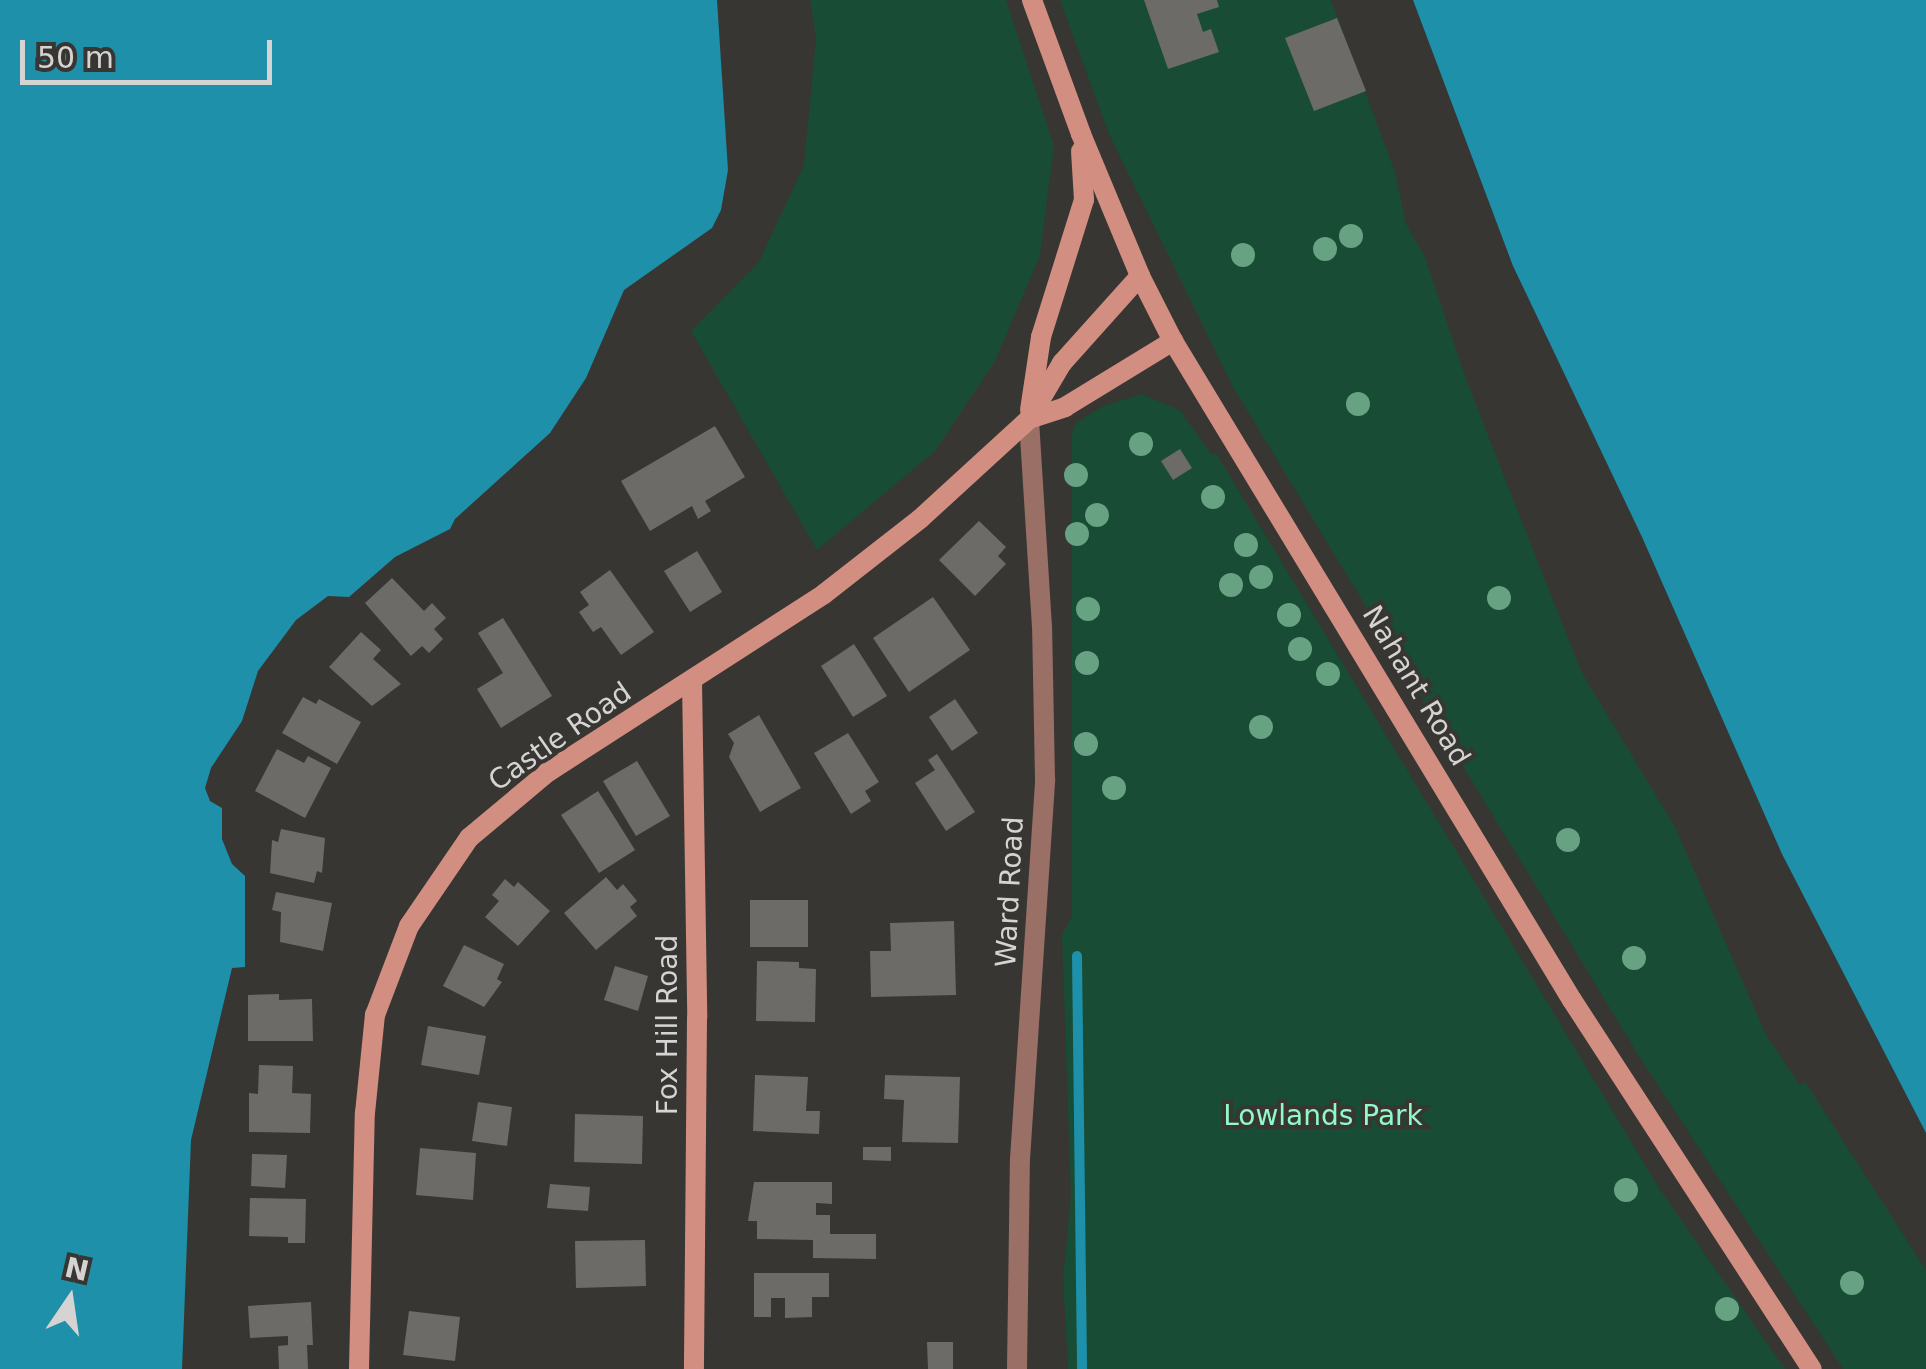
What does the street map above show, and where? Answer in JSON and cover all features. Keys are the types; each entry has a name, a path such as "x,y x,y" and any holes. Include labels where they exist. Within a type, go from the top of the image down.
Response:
{"main road":[{"name":"Nahant Road","path":"1032,0 1080,134 1140,276 1174,341 1572,1000 1812,1369"},
{"path":"1029,419 1041,338 1084,200 1080,134"},
{"name":"Castle Road","path":"359,1369 365,1113 375,1015 408,926 468,838 548,772 824,594 906,530 1029,419 1062,363 1140,276"},
{"name":"Castle Road","path":"1029,419 1064,406 1174,341"},
{"name":"Fox Hill Road","path":"692,682 697,1018 694,1369"}],"street":[{"name":"Ward Road","path":"1017,1369 1020,1159 1044,779 1042,627 1029,419"}],"green space":[{"path":"810,0 1006,0 1054,146 1040,255 995,361 935,451 817,550 691,331 759,262 804,165 816,38"},
{"path":"1060,0 1331,0 1395,172 1406,224 1425,257 1467,382 1581,671 1675,827 1766,1035 1800,1085 1806,1083 1926,1270 1926,1369 1843,1369 1639,1056 1234,389 1109,134"},
{"name":"Lowlands Park","path":"1141,394 1180,410 1211,454 1216,453 1659,1188 1785,1369 1068,1369 1063,1279 1071,1196 1062,935 1072,916 1072,435 1076,423 1101,407"}],"water":[{"path":"0,0 717,0 728,170 721,210 712,228 624,290 586,378 550,433 455,519 450,529 395,557 349,597 328,596 296,620 258,671 242,721 211,768 205,788 210,801 222,808 222,839 232,864 245,876 245,967 232,968 191,1140 182,1369 0,1369"},
{"path":"1413,0 1926,0 1926,1133 1782,854 1642,537 1513,266"}],"building":[{"path":"1144,0 1217,0 1219,7 1197,14 1203,32 1211,29 1219,52 1168,69"},
{"path":"1337,18 1366,91 1314,111 1285,38"},
{"path":"715,426 745,477 705,501 711,511 698,519 692,506 650,531 621,481"},
{"path":"1180,449 1192,468 1173,480 1161,461"},
{"path":"979,521 1006,547 998,556 1006,564 975,596 939,560"},
{"path":"697,551 722,592 690,612 664,571"},
{"path":"610,570 654,632 621,655 601,627 593,632 579,612 589,605 580,592"},
{"path":"392,578 424,611 432,603 446,618 434,629 443,639 429,653 422,646 411,656 365,603"},
{"path":"933,597 970,650 909,692 873,638"},
{"path":"503,618 552,696 501,728 477,689 503,673 478,633"},
{"path":"361,632 381,650 373,659 401,684 372,706 329,667"},
{"path":"854,644 887,696 853,717 821,666"},
{"path":"303,697 316,704 319,699 361,722 337,764 282,733"},
{"path":"955,699 978,733 952,751 929,717"},
{"path":"759,715 801,788 760,812 729,757 734,743 728,734"},
{"path":"848,733 879,782 865,791 871,801 851,814 814,753"},
{"path":"277,749 304,763 308,756 331,768 305,818 255,791"},
{"path":"937,754 975,812 946,831 915,783 935,770 928,760"},
{"path":"637,761 670,816 636,836 603,781"},
{"path":"598,791 635,850 599,873 561,815"},
{"path":"281,829 325,838 322,873 317,871 314,883 270,873 272,840 278,842"},
{"path":"606,877 617,890 623,884 637,901 630,907 637,916 596,950 564,913"},
{"path":"505,879 514,887 518,882 550,911 518,946 485,917 499,901 492,895"},
{"path":"276,892 332,903 323,951 280,942 281,912 272,910"},
{"path":"750,900 808,900 808,947 750,947"},
{"path":"954,921 956,995 871,997 870,951 891,951 890,923"},
{"path":"464,945 504,964 497,979 502,982 484,1007 443,986"},
{"path":"757,961 799,962 799,968 816,969 815,1022 756,1021"},
{"path":"615,966 648,976 638,1011 604,1000"},
{"path":"279,994 279,1000 312,999 313,1041 248,1041 248,995"},
{"path":"428,1026 486,1036 479,1075 421,1065"},
{"path":"259,1065 293,1066 292,1093 311,1094 310,1133 249,1132 249,1093 258,1094"},
{"path":"755,1075 808,1077 806,1111 820,1111 819,1134 753,1131"},
{"path":"885,1075 960,1077 958,1143 902,1142 904,1100 884,1099"},
{"path":"478,1102 512,1107 507,1146 472,1141"},
{"path":"575,1114 643,1116 642,1164 574,1162"},
{"path":"863,1147 891,1147 891,1161 863,1160"},
{"path":"420,1148 476,1153 473,1200 416,1195"},
{"path":"252,1154 287,1155 285,1188 251,1186"},
{"path":"754,1182 832,1182 832,1204 816,1203 816,1215 830,1215 830,1234 876,1234 876,1259 813,1258 813,1240 757,1239 757,1221 748,1221"},
{"path":"550,1184 590,1187 588,1211 547,1208"},
{"path":"250,1198 306,1199 305,1243 288,1243 288,1237 249,1236"},
{"path":"645,1240 646,1286 576,1288 575,1241"},
{"path":"754,1273 829,1273 829,1297 812,1297 812,1317 785,1318 785,1298 771,1298 771,1317 754,1317"},
{"path":"311,1302 313,1345 307,1345 308,1369 279,1369 278,1346 288,1345 288,1336 250,1338 248,1306"},
{"path":"409,1311 460,1317 455,1361 403,1355"},
{"path":"927,1342 953,1342 953,1369 928,1369"}],"waterway":[{"path":"1077,956 1082,1369"}]}
